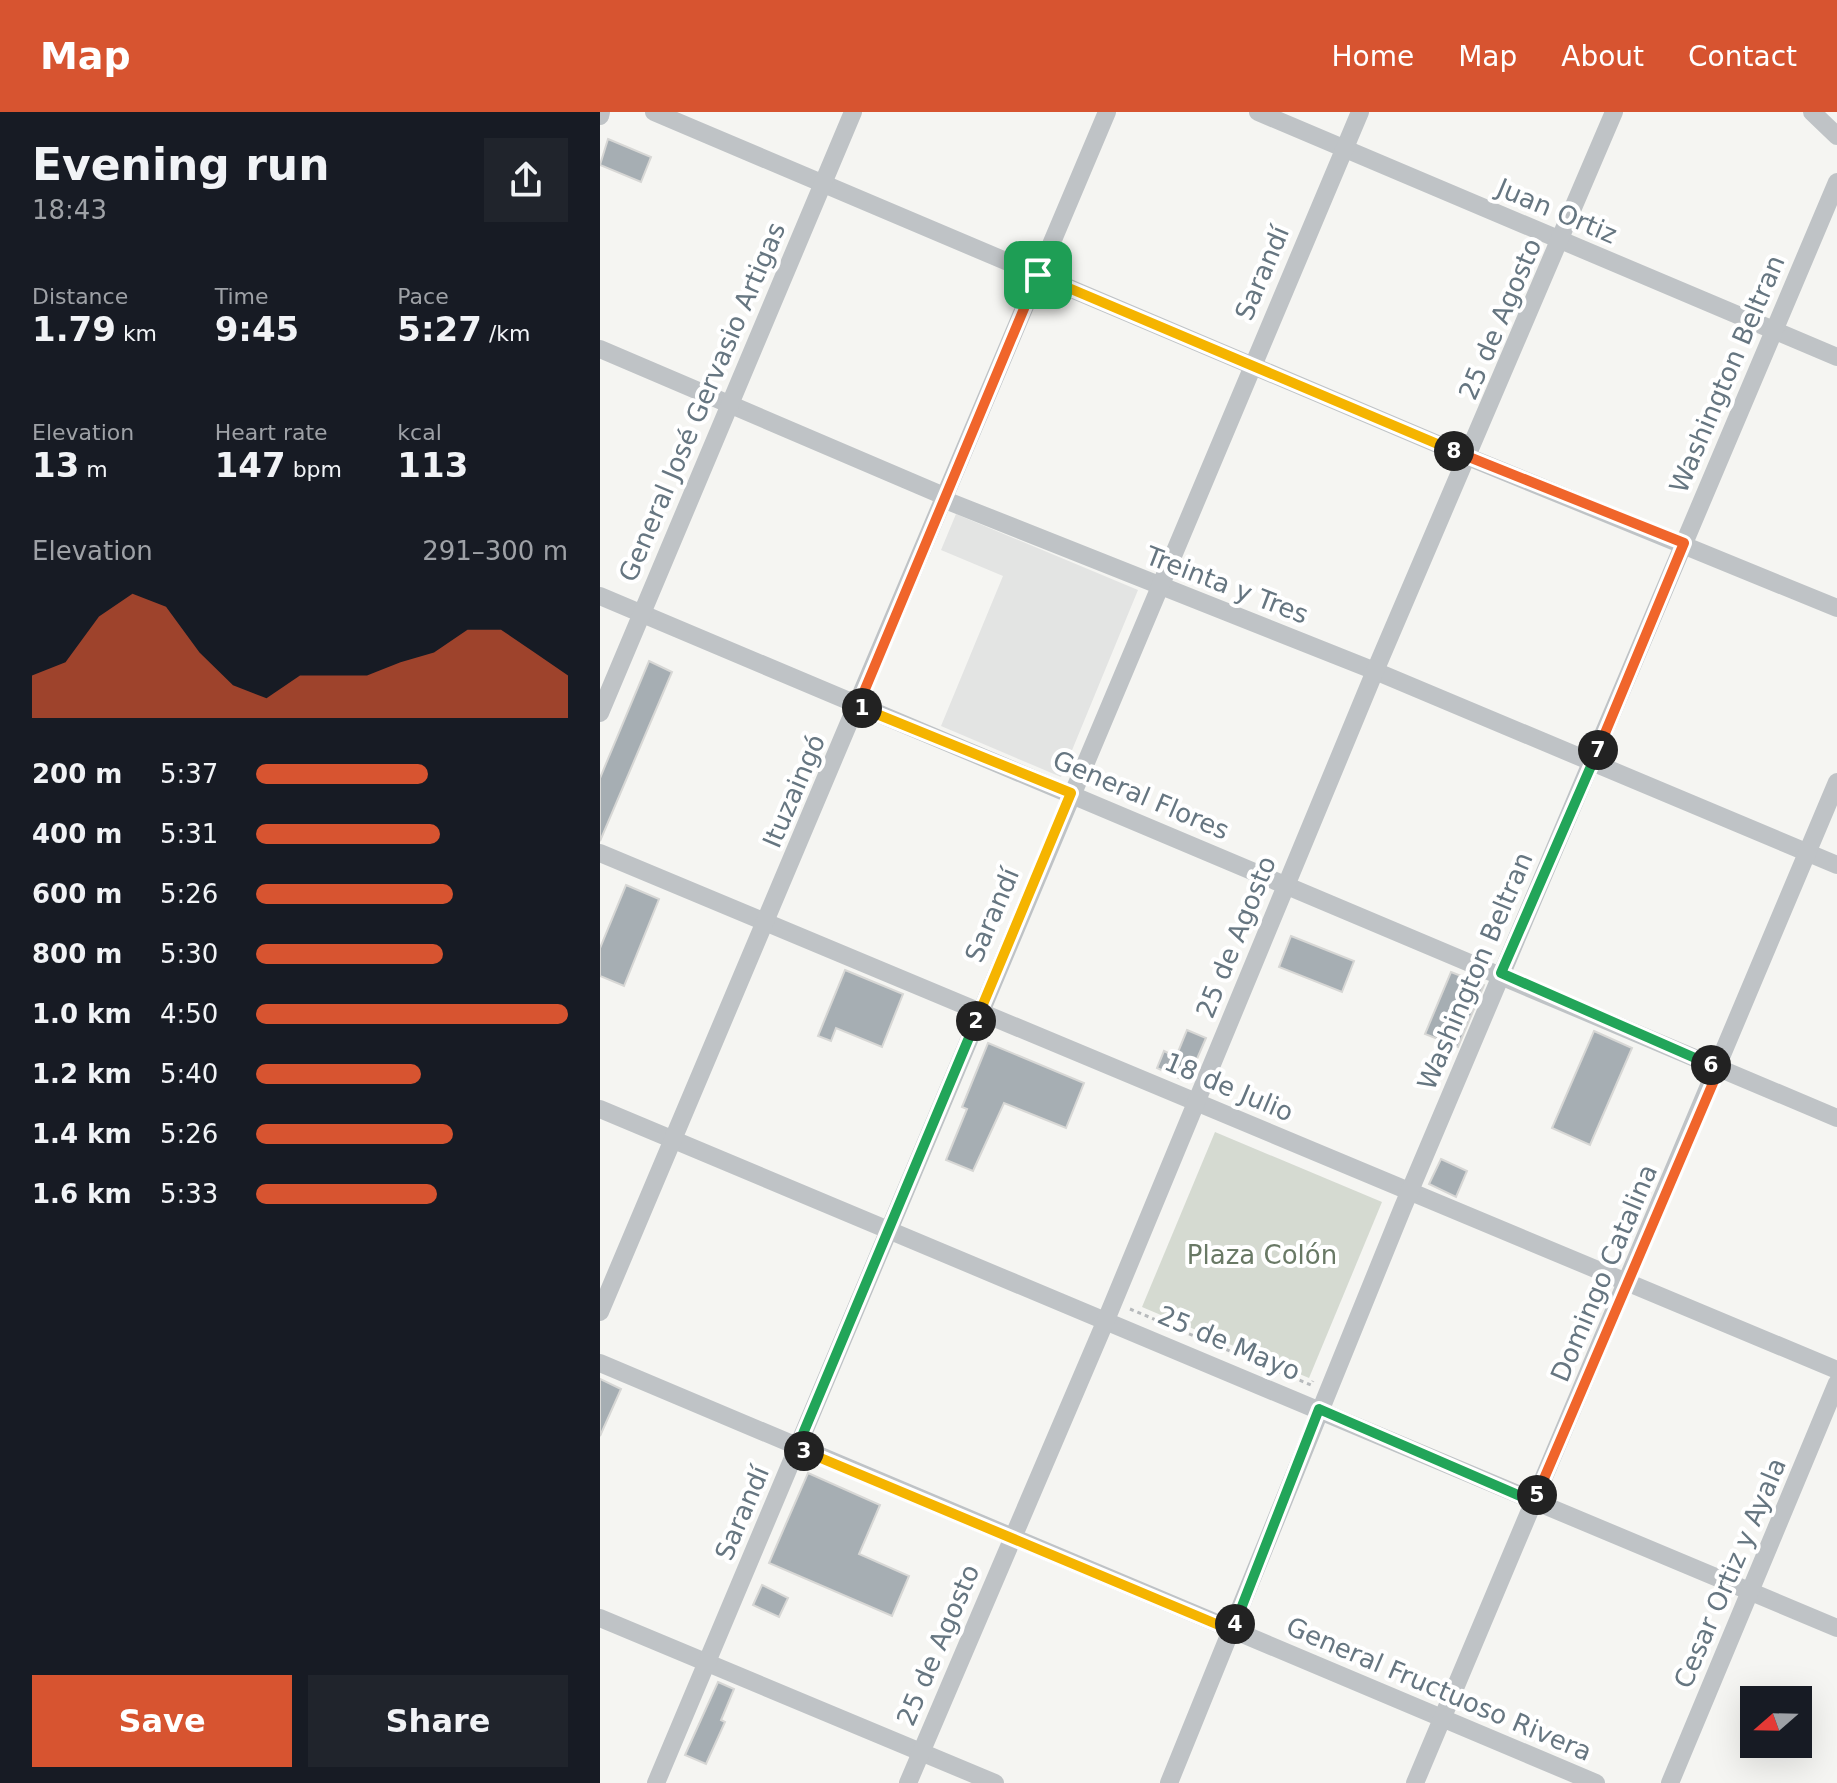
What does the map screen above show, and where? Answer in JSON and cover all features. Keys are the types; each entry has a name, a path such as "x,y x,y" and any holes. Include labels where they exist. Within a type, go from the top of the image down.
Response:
{"street":[{"path":"654,112 1468,457 1837,608"},
{"name":"General José Gervasio Artigas","path":"600,713 853,112"},
{"name":"Ituzaingó","path":"600,1312 1107,112"},
{"name":"Juan Ortiz","path":"1258,112 1837,357"},
{"name":"Sarandí","path":"656,1783 1360,112"},
{"name":"25 de Agosto","path":"908,1783 1106,1320 1375,671 1614,112"},
{"path":"1812,112 1837,136"},
{"name":"Washington Beltran","path":"1169,1783 1233,1631 1319,1409 1837,182"},
{"name":"Treinta y Tres","path":"600,349 944,496 950,502 1375,671 1837,865"},
{"name":"General Flores","path":"600,596 1501,973 1837,1118"},
{"name":"Domingo Catalina","path":"1415,1783 1629,1283 1837,782"},
{"name":"18 de Julio","path":"600,853 1837,1370"},
{"name":"25 de Mayo","path":"600,1109 1837,1628"},
{"name":"General Fructuoso Rivera","path":"600,1363 1596,1783"},
{"name":"Cesar Ortiz y Ayala","path":"1670,1783 1837,1383"},
{"path":"600,1618 995,1783"}],"path":[{"path":"1128,1308 1311,1385"}],"shaded area":[{"path":"956,514 1138,590 1061,777 941,726 1003,576 941,550"}],"green space":[{"name":"Plaza Colón","path":"1215,1132 1382,1202 1309,1378 1142,1307"}],"building":[{"path":"608,139 651,157 641,182 600,165"},
{"path":"649,661 672,672 600,841 600,778"},
{"path":"626,885 659,899 624,986 600,976 600,948"},
{"path":"1291,936 1354,961 1342,992 1279,967"},
{"path":"845,970 903,994 882,1047 836,1028 831,1041 818,1036"},
{"path":"1451,972 1484,985 1458,1047 1425,1034"},
{"path":"1187,1030 1206,1038 1187,1082 1157,1068 1164,1051 1176,1057"},
{"path":"1594,1031 1632,1048 1590,1145 1552,1128"},
{"path":"988,1043 1084,1083 1066,1128 1004,1103 973,1171 946,1160 967,1109 962,1107"},
{"path":"1441,1159 1467,1171 1456,1197 1429,1184"},
{"path":"600,1379 621,1389 600,1436"},
{"path":"808,1473 880,1505 859,1554 909,1576 892,1616 769,1563"},
{"path":"762,1585 788,1598 779,1617 753,1605"},
{"path":"718,1682 734,1689 721,1720 725,1722 706,1764 685,1755"}],"route":[{"path":"1038,275 1468,457 1684,543 1593,763 1501,973 1719,1069 1534,1502 1319,1409 1233,1631 1013,1536 797,1448 1071,793 858,706 1038,275"}]}
